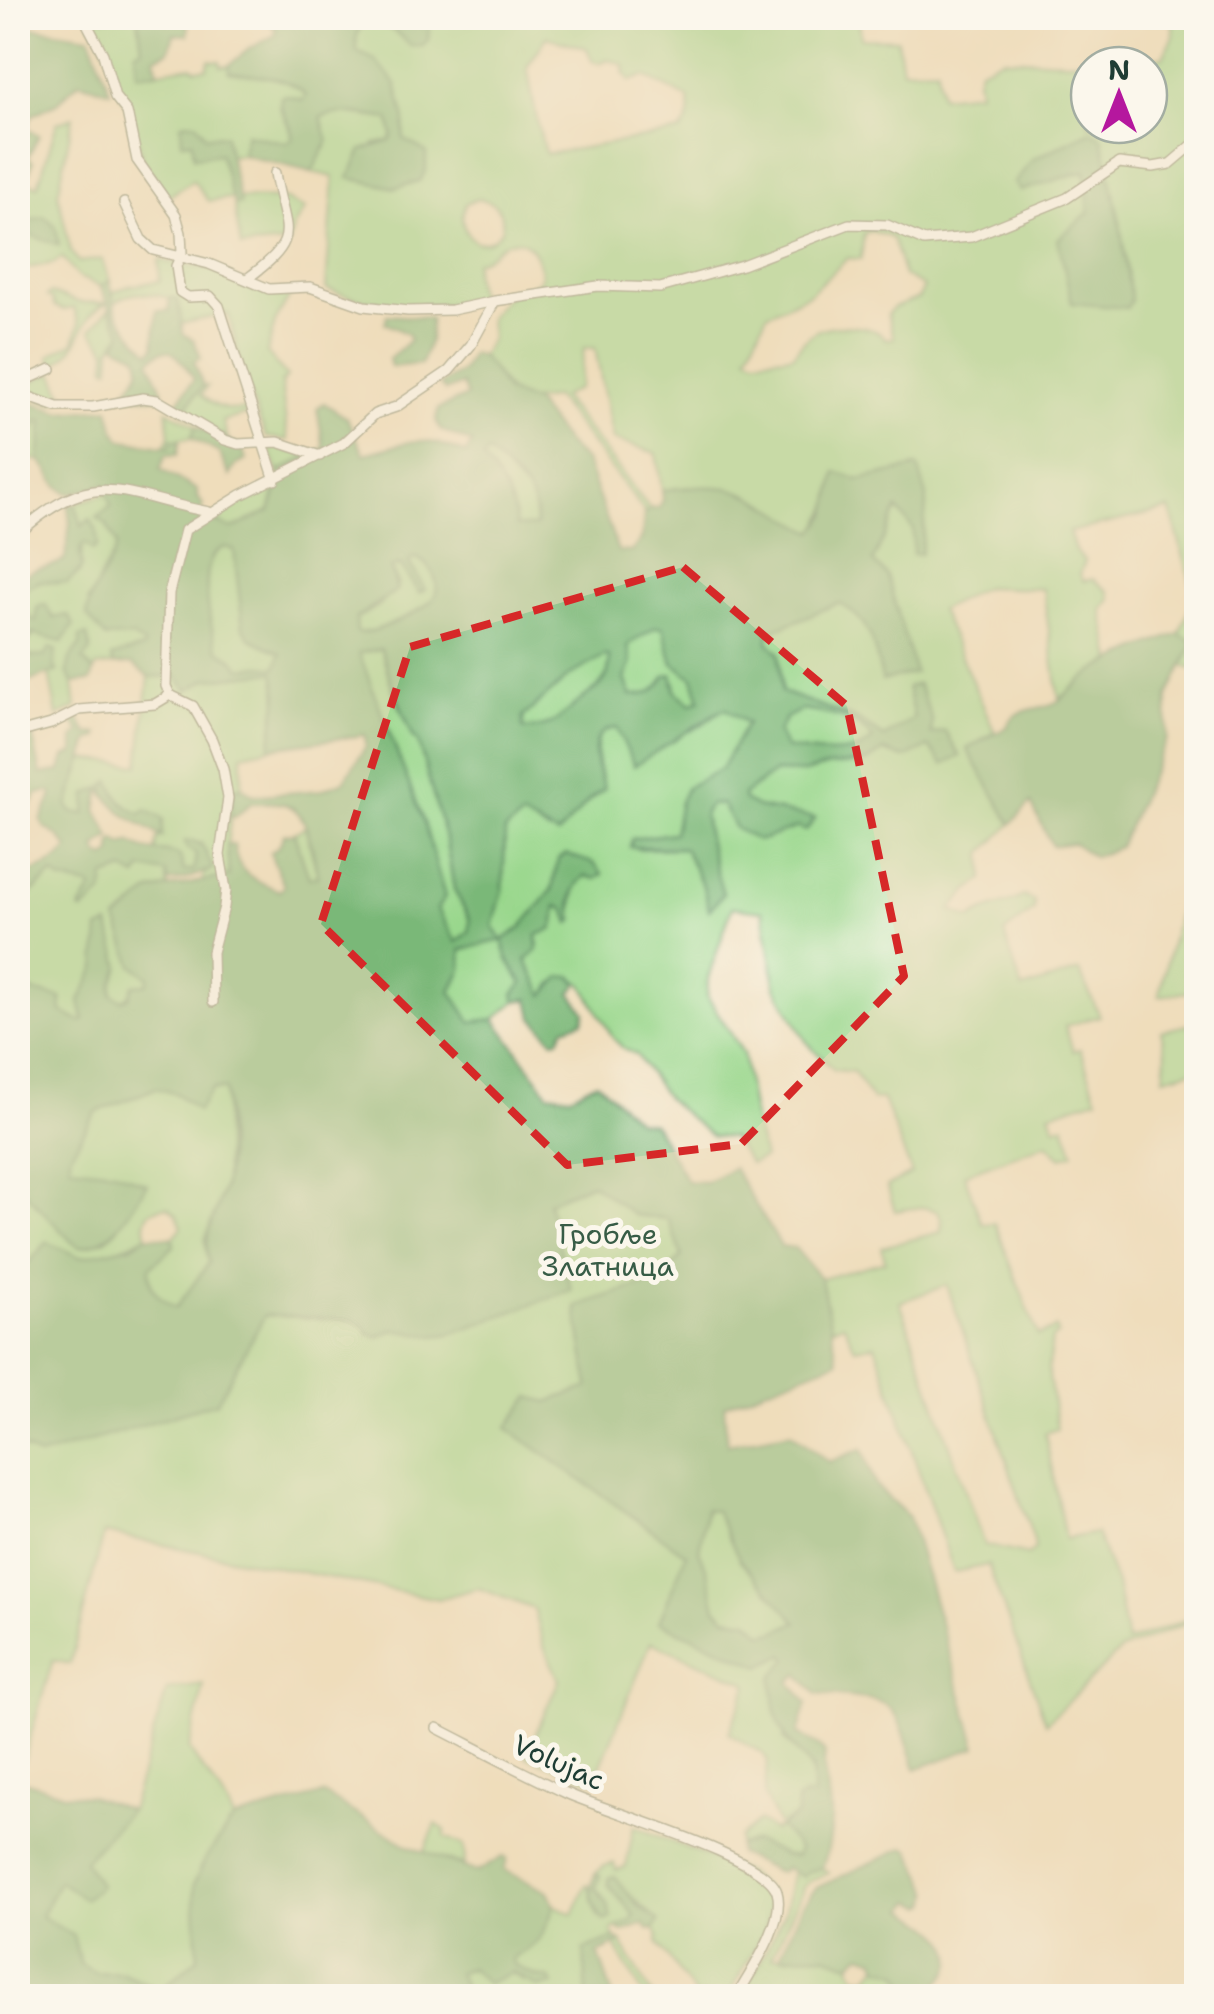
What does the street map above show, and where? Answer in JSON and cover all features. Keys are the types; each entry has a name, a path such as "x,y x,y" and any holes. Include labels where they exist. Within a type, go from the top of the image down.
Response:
{"street":[{"path":"84,18 103,54 115,97 127,112 137,160 176,216 181,233 176,266 180,292 188,297 210,296 219,306 274,480"},
{"path":"124,203 146,245 162,254 248,278 278,291 310,288 364,306 452,310 598,286 660,288 742,265 850,224 887,224 924,241 971,236 1067,198 1119,164 1170,164 1196,142"},
{"path":"248,278 278,256 284,244 287,228 275,173"},
{"path":"170,695 166,669 169,593 185,530 344,444 375,414 396,407 459,362 495,300"},
{"path":"18,390 51,370"},
{"path":"18,390 57,408 93,407 143,398 157,400 225,440 238,444 263,441 320,456"},
{"path":"18,534 64,502 102,489 121,489 212,512"},
{"path":"18,732 51,724 79,710 155,704 170,695"},
{"path":"170,695 192,706 212,740 228,798 220,855 226,890 212,952 213,1002"},
{"name":"Volujac","path":"437,1728 569,1795 666,1829 767,1876 777,1892 776,1918 737,1996"}],"highlighted area":[{"path":"683,567 847,706 904,976 741,1144 567,1165 321,924 410,647"}],"green space":[{"path":"89,18 138,18 142,49 137,74 192,66 207,68 209,60 229,65 230,72 292,82 306,95 303,100 285,95 279,106 292,139 287,143 246,134 242,155 228,156 225,136 205,136 197,124 181,124 183,142 192,141 220,154 232,198 208,201 193,180 168,197 142,160 131,110 121,96 107,53"},
{"path":"138,18 189,18 188,35 174,34 169,51 155,57 158,72 137,74 135,51 142,48"},
{"path":"264,18 430,18 428,40 423,46 411,46 388,27 375,23 360,26 356,39 357,52 375,60 396,84 405,120 404,139 426,152 426,170 420,181 396,188 349,178 362,150 390,141 393,135 389,119 363,115 321,117 328,141 312,172 242,155 246,134 287,143 292,139 281,97 303,100 306,95 280,80 229,72 229,65 275,35 276,29"},
{"path":"430,18 859,18 861,38 897,39 902,69 937,68 941,96 979,92 980,69 1002,58 1069,61 1069,145 1169,145 1169,46 1174,36 1173,25 1168,21 1145,22 1136,18 1196,18 1196,670 1183,666 1194,642 1179,634 1195,596 1170,509 1069,532 1075,551 1085,561 1080,574 1083,581 1093,579 1109,592 1110,600 1102,610 1112,660 1059,700 1043,589 985,587 940,610 995,732 967,749 1011,824 983,853 984,879 951,910 971,919 1023,896 1034,901 1034,910 1004,933 1022,989 1079,971 1100,1016 1065,1026 1073,1051 1080,1049 1097,1098 1050,1113 1055,1127 1064,1125 1074,1153 1061,1157 1047,1143 964,1174 982,1224 995,1223 1038,1336 1056,1328 1058,1334 1052,1339 1048,1369 1057,1429 1045,1433 1065,1539 1096,1533 1116,1584 1127,1642 1196,1616 1121,1650 1046,1723 988,1565 954,1572 875,1345 855,1348 844,1324 830,1328 821,1279 885,1261 882,1247 941,1232 942,1219 937,1211 922,1207 895,1211 887,1186 912,1174 883,1099 872,1100 854,1072 834,1070 806,1041 776,987 763,911 732,907 708,978 707,996 743,1053 764,1158 750,1164 732,1138 711,1136 667,1099 636,1054 613,1038 583,985 571,976 553,983 544,996 526,960 539,945 536,935 555,924 557,906 572,913 576,884 585,876 602,874 555,872 544,903 521,928 503,940 508,960 523,984 515,994 516,1001 495,1019 471,1022 451,992 462,969 460,950 493,926 503,889 505,831 522,816 549,832 604,789 597,760 597,742 603,731 628,728 685,732 726,708 747,724 721,769 687,788 674,833 632,839 637,849 684,848 710,909 723,894 705,822 704,812 709,805 722,804 736,828 765,839 814,818 757,807 744,800 743,795 775,772 804,773 867,762 884,751 904,758 929,747 959,756 945,731 931,735 907,688 914,718 885,738 857,719 782,692 779,653 768,643 768,632 839,603 865,626 882,681 873,562 897,508 913,529 914,553 927,496 917,467 859,480 829,507 815,532 700,486 662,490 656,453 613,440 595,348 584,348 579,388 562,397 650,509 644,515 555,397 518,397 481,356 491,338 489,318 496,308 510,294 540,279 538,261 527,244 507,242 475,262 479,300 401,306 326,289 334,177 312,172 319,153 326,148 321,117 337,112 389,119 393,135 390,141 375,144 350,178 396,188 426,152 404,139 405,120 396,84 375,60 357,52 356,39 360,26 375,23 388,27 411,46 423,46","holes":["547,37 587,48 592,61 608,59 625,65 624,72 630,81 644,76 688,98 689,116 680,132 546,154 527,67","1085,171 1120,223 1131,300 1089,212","478,199 497,207 503,223 496,237 476,242 468,234 462,219 466,203","872,231 892,238 904,276 924,287 919,298 887,314 894,338 886,339 873,330 853,326 823,328 812,333 793,355 756,359 748,355 767,314 809,294 848,258 861,259 864,233","947,1285 1034,1541 1035,1549 1028,1555 984,1545 900,1302"]},
{"path":"18,25 90,36 110,91 79,82 57,103 32,115 27,129 39,135 28,157 33,162 18,197 18,96 23,80 18,74"},
{"path":"73,117 58,194 71,252 79,262 102,259 110,281 100,286 78,277 62,257 54,263 18,270 18,197 25,181 38,186 57,123"},
{"path":"197,123 206,136 225,135 240,204 234,205 220,154 194,157 192,141 182,142 181,124"},
{"path":"1069,142 1069,145 1104,145 1120,223 1131,300 1127,308 1072,303 1058,239 1089,212 1085,171 1020,191 1014,183 1033,159"},
{"path":"238,198 284,199 305,209 289,243 241,247 234,205 240,204"},
{"path":"44,217 54,225 59,245 28,231 30,220"},
{"path":"159,260 212,269 269,292 291,294 275,322 267,353 287,377 281,383 288,440 266,437 244,379 228,314 179,324 177,299 137,294 114,303 113,292 160,281"},
{"path":"110,281 120,317 150,352 154,348 157,310 169,311 169,298 178,299 183,334 194,340 201,358 194,362 203,386 183,410 175,406 194,379 169,351 150,361 163,393 160,398 129,396 126,391 140,366 137,355 116,345 122,332 100,286"},
{"path":"51,293 78,302 107,303 90,316 71,351 53,365 49,356 74,342 79,324 74,308 54,306 47,296"},
{"path":"109,309 122,332 111,348 110,368 106,367 107,350 91,330"},
{"path":"387,315 430,318 430,339 421,364 391,367 389,359 410,340 407,334 385,323"},
{"path":"471,354 481,356 507,392 535,402 586,462 618,551 631,552 642,538 644,515 659,508 662,490 711,487 738,491 814,532 827,515 836,472 859,480 918,467 927,496 921,554 913,554 913,529 897,509 873,561 887,576 915,673 882,681 865,626 839,603 769,632 768,642 779,653 782,692 857,719 884,737 914,718 907,687 918,684 932,720 931,734 945,731 960,756 943,765 929,747 904,758 884,751 867,762 804,773 775,772 743,795 744,800 757,807 815,818 806,831 798,827 758,841 735,828 722,804 709,805 704,812 705,823 723,894 709,910 703,886 684,848 630,847 632,839 674,833 687,787 721,769 747,723 726,709 719,711 634,766 617,728 606,731 595,751 604,789 558,835 522,817 505,831 503,889 493,926 502,940 461,950 462,969 451,991 471,1022 495,1019 548,1093 570,1096 597,1082 638,1121 653,1123 687,1181 705,1182 733,1168 781,1246 795,1248 821,1279 838,1361 724,1405 727,1444 791,1432 829,1462 862,1449 876,1486 909,1517 977,1747 916,1769 901,1726 887,1706 862,1698 817,1694 798,1674 790,1682 807,1703 798,1734 825,1753 831,1819 822,1868 803,1877 785,1867 776,1871 738,1854 738,1846 755,1841 784,1855 796,1856 799,1849 780,1827 797,1816 797,1801 802,1796 813,1796 813,1769 781,1729 775,1708 772,1677 788,1659 784,1654 761,1666 659,1622 686,1554 507,1428 530,1397 548,1402 589,1387 576,1306 662,1278 682,1256 668,1219 634,1215 591,1183 548,1202 571,1290 435,1336 393,1330 378,1337 352,1320 265,1315 217,1402 39,1457 18,1445 18,1275 47,1242 80,1257 131,1246 147,1236 173,1238 174,1246 150,1267 150,1275 156,1292 176,1308 209,1263 207,1242 224,1186 228,1138 225,1089 212,1089 198,1111 177,1094 156,1088 96,1112 70,1155 70,1166 115,1171 147,1184 112,1233 92,1245 79,1247 72,1242 18,1185 18,984 61,998 62,1012 81,1022 84,1020 80,1001 96,968 99,929 109,925 120,967 112,995 122,1000 129,997 133,985 147,984 149,977 133,966 117,920 151,891 229,876 227,845 234,845 239,863 248,875 280,891 284,886 270,853 279,846 284,834 294,833 309,878 318,876 305,824 293,808 251,803 230,817 234,788 242,787 253,795 321,790 344,781 366,746 365,735 270,748 278,695 274,672 207,679 188,690 176,676 149,677 132,664 113,665 112,657 143,648 144,644 132,637 106,638 87,616 91,597 117,545 106,524 97,518 111,506 105,485 70,494 58,486 39,460 43,420 39,420 29,437 18,440 18,408 22,399 62,412 109,408 115,431 122,440 169,447 172,440 180,442 177,455 166,455 160,469 197,490 203,505 200,515 232,529 270,511 280,481 278,472 324,448 317,408 324,403 347,418 364,454 424,441 466,454 472,443 441,430 436,420 438,409 467,396 462,384 445,391 440,385 461,372","holes":["488,452 528,494 536,526 516,526 500,482 483,459","225,547 234,550 243,627 251,639 281,653 276,668 241,669 218,650 207,592 215,553","413,557 425,563 434,575 437,588 431,601 395,622 373,631 357,632 356,618 397,590 391,568 400,565 419,593 425,590 409,562","656,627 663,628 673,663 693,678 700,700 691,704 676,692 672,674 652,691 631,695 625,679 631,664 628,645","381,649 392,685 418,741 446,841 454,889 470,920 469,932 456,942 437,909 445,897 424,823 359,653","609,656 608,672 602,683 561,717 549,725 533,728 523,728 523,717 569,676","801,710 850,721 873,739 855,750 818,752 785,748 778,732 786,718","706,1509 716,1511 740,1560 797,1622 763,1634 748,1620 726,1617 716,1608 699,1551"]},
{"path":"53,372 65,398 54,403 20,392 24,385"},
{"path":"207,386 201,395 218,406 230,410 249,408 251,413 223,421 228,439 183,412"},
{"path":"167,410 196,426 191,438 173,440 169,447 165,445 170,436"},
{"path":"39,420 44,425 39,460 18,458 18,440"},
{"path":"196,426 241,447 247,460 236,465 230,476 219,453 191,438"},
{"path":"268,446 309,455 278,472"},
{"path":"489,452 533,498 536,526 516,527 505,490 483,459"},
{"path":"277,484 270,511 232,529 216,520 241,499"},
{"path":"108,493 111,506 106,524 117,545 88,601 144,644 144,648 112,657 113,665 96,667 94,672 83,659 81,645 71,657 67,672 73,683 76,708 57,716 49,674 57,671 45,656 30,657 22,646 53,618 36,622 30,619 19,593 40,581 67,583 80,572 84,526 78,522 75,503"},
{"path":"75,503 82,526 90,519 96,529 98,545 93,550 84,543 80,550 82,568 67,583 40,581 19,593 30,619 36,621 37,608 45,604 53,618 68,615 74,625 62,642 32,634 22,646 30,657 45,656 50,648 56,650 57,671 18,686 18,637 22,634 18,626 18,587 26,582 25,575 30,572 65,559 68,506"},
{"path":"226,547 234,549 243,627 251,639 281,653 277,668 241,669 218,650 211,625 207,577 216,553"},
{"path":"413,556 434,575 437,588 431,601 395,622 356,632 356,619 380,605 398,584 391,568 400,564 419,593 424,589 408,562"},
{"path":"656,627 664,628 673,663 693,678 700,700 691,704 676,692 675,681 666,676 652,691 631,695 625,679 631,664 628,645"},
{"path":"1179,634 1194,642 1168,696 1167,739 1119,847 1094,857 1073,843 1052,846 1031,803 1011,824 967,749 1007,727 1016,715 1060,700 1107,664"},
{"path":"87,635 91,651 83,660 94,672 91,681 73,683 67,672 71,657 80,645 80,637"},
{"path":"381,649 392,688 418,741 446,841 454,889 470,920 469,932 456,942 437,909 424,823 358,652"},
{"path":"609,656 608,672 597,688 555,721 523,729 523,717 569,676"},
{"path":"274,672 278,695 270,748 242,754 242,787 234,789 227,845 230,876 202,882 204,874 213,868 201,843 192,849 196,854 194,870 183,872 155,851 158,837 162,837 126,805 110,781 105,785 105,795 101,789 86,804 86,814 73,813 67,806 84,759 139,765 149,677 176,676 187,690 207,679"},
{"path":"801,710 850,721 873,739 865,746 844,752 785,748 777,732 786,718"},
{"path":"77,716 87,733 98,734 98,738 89,741 68,806 73,813 86,814 87,794 101,788 97,810 111,837 96,847 98,854 105,858 112,854 115,840 123,845 130,842 145,849 174,853 180,856 184,871 194,870 196,854 185,841 191,841 203,848 213,869 168,882 166,873 142,869 137,877 124,870 105,877 103,893 83,911 80,909 92,889 90,886 60,880 53,874 18,904 18,873 46,866 68,848 41,821 52,796 50,791 37,794 18,827 18,736 32,733 41,774 61,771 65,757 74,753 74,737 80,732 69,718"},
{"path":"111,781 125,805 163,819 162,837 123,814 105,795 105,785"},
{"path":"305,827 318,876 309,879 294,833"},
{"path":"566,854 593,863 603,874 596,879 585,876 577,885 572,901 574,920 570,923 565,909 557,906 553,929 537,935 538,950 526,960 544,995 561,977 571,976 578,984 571,993 585,1012 583,1021 564,1028 559,1039 553,1040 533,1017 529,999 516,1001 514,994 523,983 508,960 502,940 520,929 552,890 558,859"},
{"path":"142,869 166,873 168,888 151,891 129,911 149,977 147,984 122,1000 112,995 120,967 99,951 96,968 80,1001 85,1020 81,1022 61,1012 61,998 31,991 18,983 18,904 54,874 60,880 90,886 92,889 80,908 102,887 105,877 124,870 137,877"},
{"path":"1196,893 1196,991 1159,996 1182,896"},
{"path":"1196,1023 1196,1069 1164,1077 1166,1054 1161,1031"},
{"path":"156,1088 177,1094 225,1089 225,1183 205,1240 209,1263 176,1308 156,1292 150,1275 150,1267 174,1246 173,1238 182,1227 168,1207 148,1215 147,1236 134,1243 91,1255 32,1260 18,1276 18,1185 72,1242 104,1241 146,1185 70,1166 70,1155 96,1112"},
{"name":"Гробље Златница","path":"592,1183 634,1215 668,1219 682,1256 662,1278 576,1307 589,1387 548,1402 508,1428 686,1554 660,1622 761,1666 784,1654 788,1659 784,1739 807,1764 813,1777 813,1797 797,1801 797,1816 783,1823 800,1849 796,1856 784,1855 755,1841 738,1846 739,1838 759,1821 774,1831 780,1827 764,1796 768,1761 729,1733 748,1686 745,1682 651,1642 594,1782 526,1756 559,1680 544,1647 534,1609 478,1588 438,1599 104,1533 70,1664 53,1660 18,1779 18,1445 39,1457 254,1333 265,1315 352,1320 393,1330 571,1290 548,1202"},
{"path":"706,1509 716,1511 740,1560 798,1621 763,1634 748,1620 726,1617 716,1608 699,1551"},
{"path":"204,1685 189,1749 234,1819 206,1858 194,1884 198,1958 160,1990 123,1973 94,1972 80,1964 73,1936 41,1916 59,1881 84,1861 130,1810 167,1690"},
{"path":"18,1779 130,1810 84,1861 100,1886 84,1899 59,1881 41,1916 73,1936 80,1964 94,1972 123,1973 161,1990 198,1958 194,1884 206,1858 234,1819 324,1794 408,1846 477,1872 503,1857 507,1859 504,1870 548,1892 554,1905 544,1931 512,1959 514,1965 550,1979 553,1984 538,1988 513,1972 486,1984 471,1968 458,1972 467,1996 18,1996"},
{"path":"436,1824 445,1830 445,1837 464,1845 465,1866 424,1852"},
{"path":"634,1826 748,1873 769,1893 766,1928 728,1996 696,1996 658,1943 654,1929 658,1921 622,1888 609,1886 634,1915 612,1931 615,1938 584,1950 587,1996 467,1996 458,1972 466,1970 501,1970 523,1981 550,1979 514,1965 512,1959 540,1937 554,1905 573,1914 586,1885 598,1915 603,1896 596,1888 599,1876 595,1874 614,1863 616,1870 626,1867"},
{"path":"905,1847 910,1849 931,1893 929,1904 912,1901 906,1909 944,1938 952,1955 948,1972 927,1996 908,1996 912,1992 899,1972 878,1966 876,1959 861,1954 851,1964 825,1955 780,1956 803,1905 816,1888"},
{"path":"822,1868 829,1873 804,1887 772,1957 825,1955 851,1964 857,1976 868,1977 878,1966 899,1972 913,1993 859,1996 846,1990 837,1996 743,1996 785,1911 793,1870 802,1877"},
{"path":"595,1874 600,1876 596,1888 611,1918 604,1921 593,1899"},
{"path":"614,1876 638,1906 659,1921 654,1929 648,1930 644,1924 622,1932 617,1928 634,1915 609,1886 608,1878"},
{"path":"615,1938 621,1942 598,1953 613,1996 587,1996 584,1950"},
{"path":"621,1942 653,1996 644,1996 615,1946"}]}
